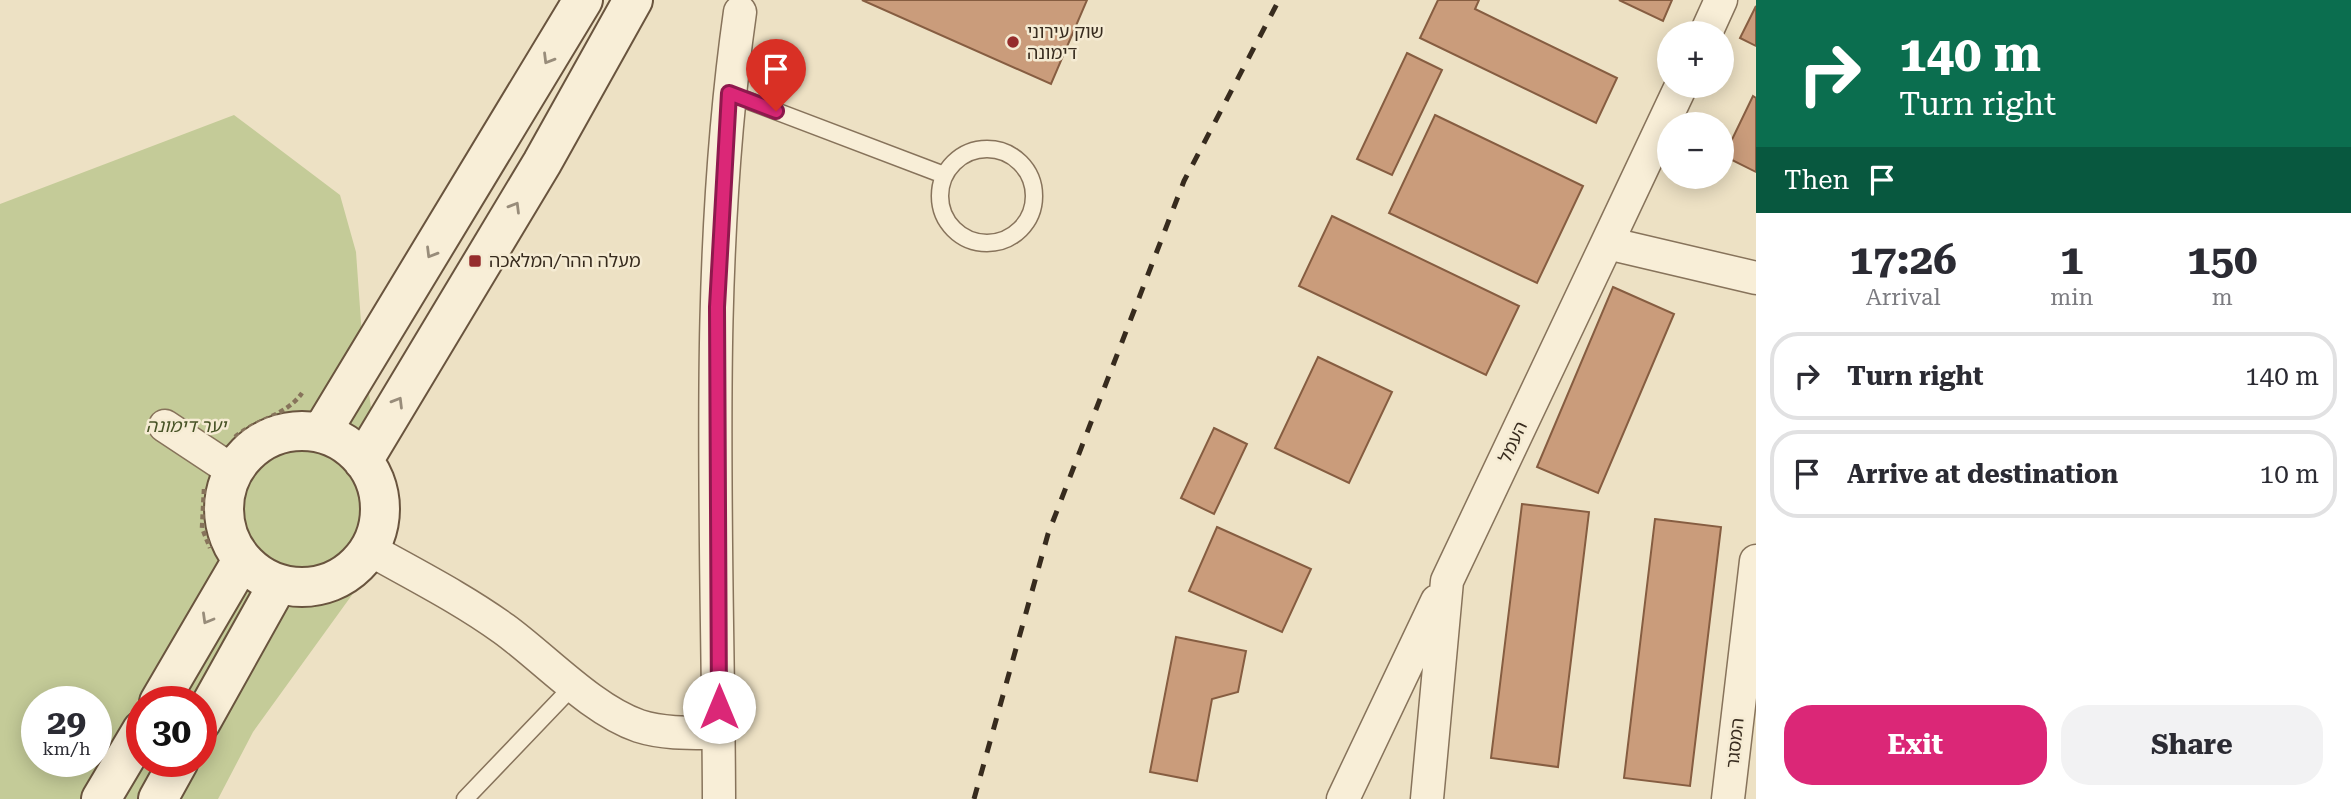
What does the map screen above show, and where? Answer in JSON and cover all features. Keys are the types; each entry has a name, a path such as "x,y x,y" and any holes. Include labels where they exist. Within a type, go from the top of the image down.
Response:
{"main road":[{"path":"321,433 583,0"},
{"path":"363,461 542,163 633,0"},
{"path":"166,686 226,556 229,540 224,517 224,465 270,438 300,431 321,433 344,444 363,461 373,477 380,513 369,549 356,566 340,579 320,586 298,588 278,584 226,556"},
{"path":"217,693 278,584"},
{"path":"101,799 126,757"},
{"path":"158,799 170,777"}],"street":[{"path":"1711,21 1721,0"},
{"path":"719,799 717,307 729,93 740,12"},
{"name":"העמל","path":"1427,799 1447,580 1675,98"},
{"path":"1607,243 1756,278"},
{"path":"165,426 224,465"},
{"path":"369,549 461,601 575,684 610,713 640,726 677,733 719,733"},
{"name":"המסגר","path":"1728,799 1756,561"},
{"path":"1343,799 1447,580"}],"lane":[{"path":"729,93 944,174"},
{"path":"981,148 997,149 1011,155 1023,165 1031,179 1032,210 1025,224 999,242 969,240 956,232 940,205 939,189 944,174 953,162 966,153 981,148"},
{"path":"465,799 575,684"}],"path":[{"path":"226,556 202,528 204,489 224,465 245,428 291,408 308,384"}],"green space":[{"name":"יער דימונה","path":"234,115 340,195 356,252 363,350 373,422 357,588 253,732 218,799 0,799 0,204"}],"building":[{"name":"שוק עירוני דימונה","path":"862,0 1087,0 1051,84"},
{"path":"1438,0 1479,0 1475,9 1617,78 1596,123 1420,38"},
{"path":"1619,0 1672,0 1663,21"},
{"path":"1756,6 1756,46 1740,38"},
{"path":"1407,53 1442,70 1392,175 1357,159"},
{"path":"1753,96 1756,98 1756,172 1734,161 1734,135"},
{"path":"1435,115 1583,186 1537,283 1389,213"},
{"path":"1332,216 1519,306 1486,375 1299,286"},
{"path":"1613,287 1674,314 1598,493 1537,467"},
{"path":"1318,357 1392,392 1349,483 1275,448"},
{"path":"1214,428 1247,444 1214,514 1181,498"},
{"path":"1522,504 1589,512 1558,767 1491,758"},
{"path":"1655,519 1721,527 1690,786 1624,778"},
{"path":"1217,527 1311,569 1282,632 1189,591"},
{"path":"1176,637 1246,651 1238,692 1212,699 1197,781 1150,772"}],"railway":[{"path":"974,799 1048,534 1184,181 1279,0"}],"place":[{"name":"שוק עירוני דימונה","path":"1013,42"},
{"name":"מעלה ההר/המלאכה","path":"475,261"}],"route":[{"path":"719,707 717,307 729,93 776,111"}]}
